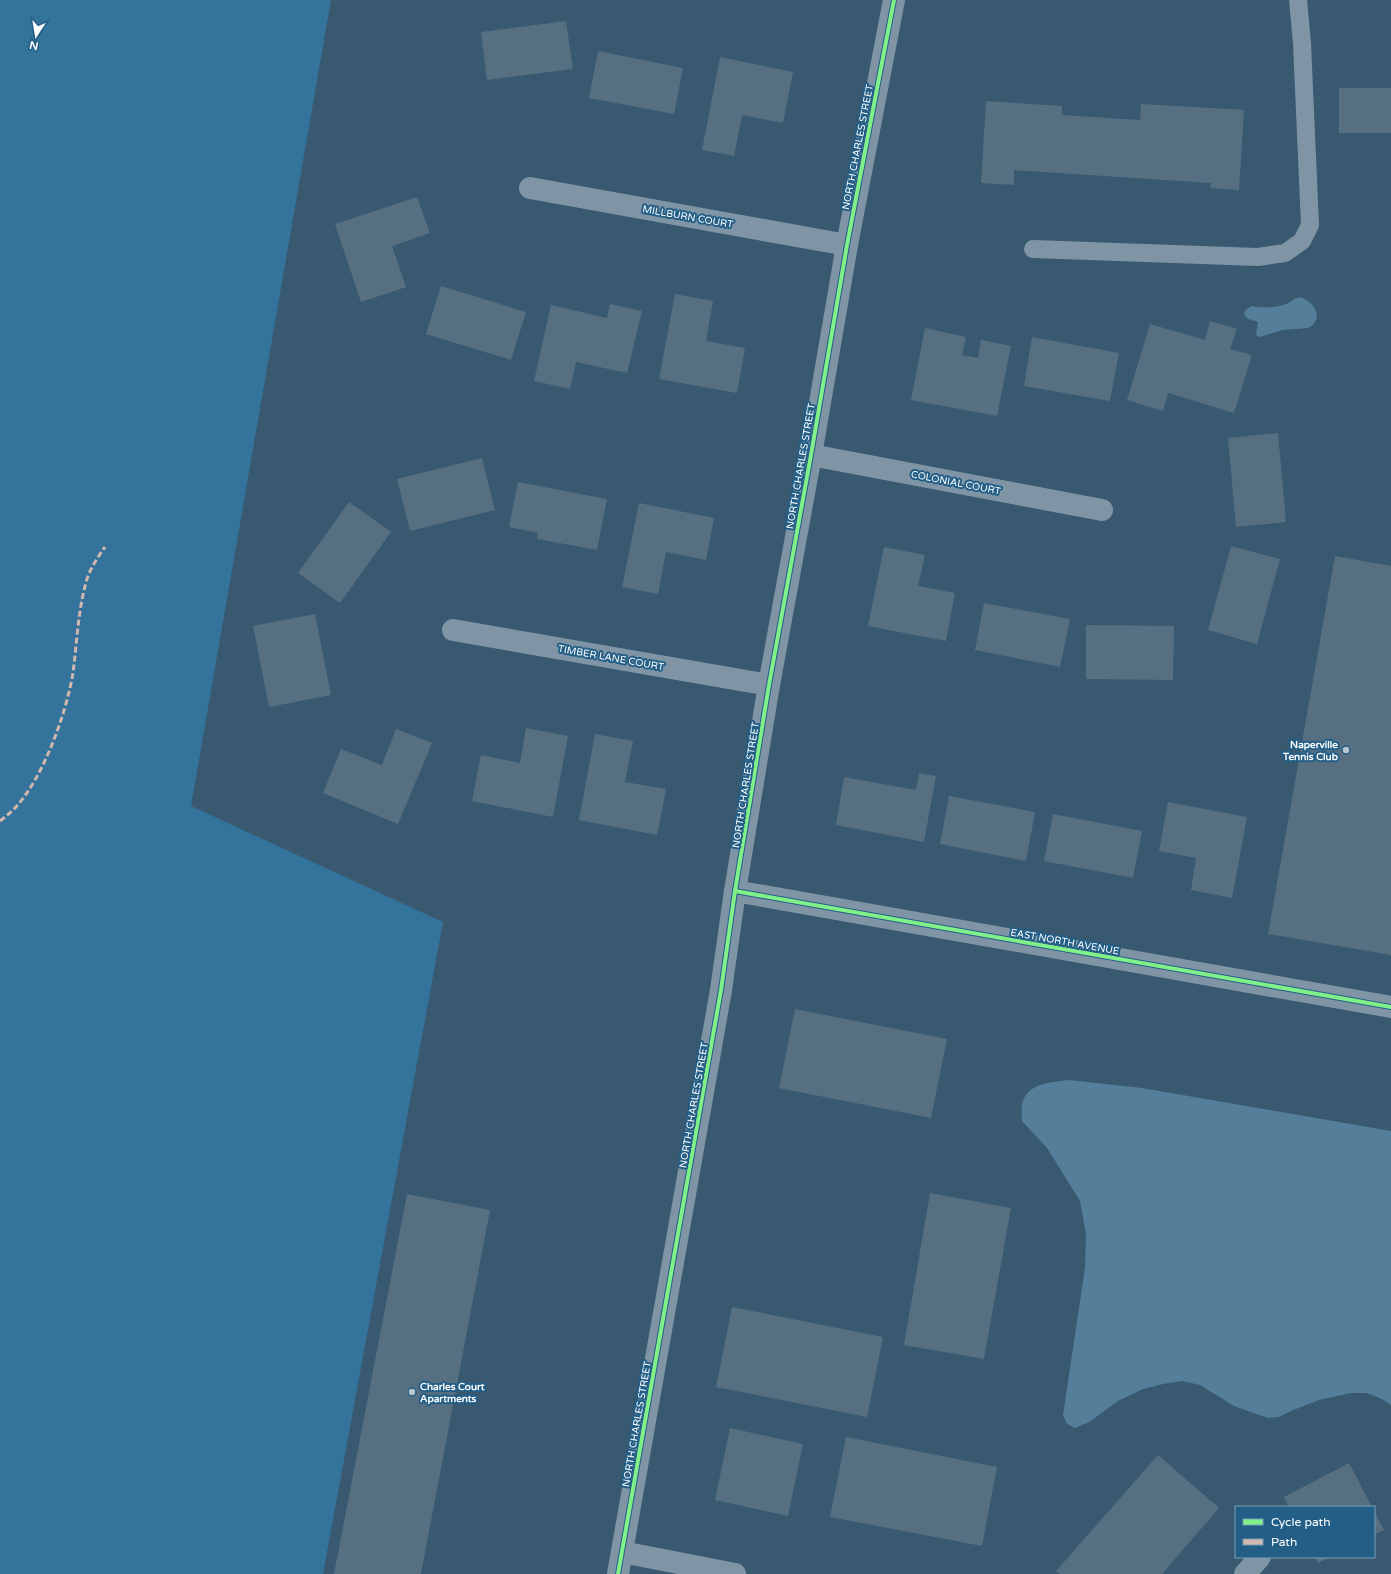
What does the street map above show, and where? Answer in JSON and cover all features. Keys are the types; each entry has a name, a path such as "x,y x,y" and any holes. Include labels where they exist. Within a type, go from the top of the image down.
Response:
{"street":[{"name":"NORTH CHARLES STREET","path":"618,1574 720,997 735,891 769,684 811,455 847,244 894,0"},
{"name":"MILLBURN COURT","path":"530,188 847,244"},
{"name":"COLONIAL COURT","path":"811,455 1102,510"},
{"name":"TIMBER LANE COURT","path":"453,630 769,684"},
{"name":"EAST NORTH AVENUE","path":"735,891 1391,1007"},
{"path":"622,1552 735,1574"},
{"path":"1245,1574 1259,1558"}],"lane":[{"path":"1033,249 1258,257 1285,252 1302,242 1310,225 1302,43 1298,0"}],"shaded area":[{"path":"0,0 331,0 191,806 443,922 323,1574 0,1574"},
{"path":"1300,297 1306,299 1316,311 1316,320 1313,325 1308,328 1282,330 1260,337 1256,335 1258,322 1248,319 1244,314 1245,311 1251,306 1277,306 1286,304"},
{"path":"1069,1080 1142,1088 1391,1131 1391,1405 1382,1399 1367,1393 1351,1393 1319,1400 1279,1417 1268,1418 1234,1406 1200,1385 1182,1381 1143,1389 1118,1401 1089,1422 1075,1428 1067,1424 1063,1415 1085,1268 1086,1234 1080,1201 1047,1148 1022,1121 1022,1105 1028,1092 1034,1088 1047,1083"}],"building":[{"path":"566,21 573,69 487,80 481,32"},
{"path":"598,51 683,68 674,114 589,98"},
{"path":"720,57 793,72 783,123 742,115 734,156 702,150"},
{"path":"1339,88 1391,88 1391,133 1339,133"},
{"path":"986,101 1062,106 1062,115 1140,120 1141,104 1244,110 1239,190 1210,188 1211,183 1014,170 1014,185 981,183"},
{"path":"417,197 430,233 392,246 406,287 361,302 335,224"},
{"path":"441,286 526,312 511,360 426,334"},
{"path":"675,294 713,301 706,341 745,348 737,393 659,379"},
{"path":"610,304 642,311 627,373 576,362 570,389 534,381 551,305 607,318"},
{"path":"1210,321 1237,329 1230,349 1252,355 1234,413 1168,393 1163,411 1127,400 1150,324 1205,340"},
{"path":"925,328 966,337 962,355 978,358 981,340 1011,346 997,416 911,400"},
{"path":"1032,337 1119,353 1110,401 1024,386"},
{"path":"1278,433 1286,522 1236,527 1228,438"},
{"path":"482,458 495,510 410,531 397,479"},
{"path":"518,482 607,499 597,550 537,539 538,533 509,527"},
{"path":"349,502 391,532 340,603 298,573"},
{"path":"639,503 714,518 706,560 666,552 658,594 622,587"},
{"path":"1231,546 1280,559 1257,644 1208,630"},
{"path":"884,547 925,555 918,586 955,593 946,641 868,626"},
{"name":"Naperville Tennis Club","path":"1335,556 1391,566 1391,955 1268,934"},
{"path":"984,603 1070,619 1060,667 975,650"},
{"path":"315,614 331,695 269,707 253,626"},
{"path":"1086,625 1174,626 1173,680 1086,679"},
{"path":"526,728 568,736 553,817 472,801 481,755 520,763"},
{"path":"396,729 432,743 398,824 323,793 341,749 382,765"},
{"path":"595,734 633,741 625,782 666,789 657,835 579,820"},
{"path":"919,773 936,776 924,842 836,825 844,777 916,790"},
{"path":"949,796 1035,812 1026,861 940,844"},
{"path":"1168,802 1247,817 1232,898 1191,890 1196,858 1159,851"},
{"path":"1053,814 1142,831 1133,878 1044,861"},
{"path":"795,1009 947,1039 931,1118 779,1088"},
{"path":"930,1193 1011,1208 984,1359 904,1345"},
{"name":"Charles Court Apartments","path":"407,1194 490,1210 421,1574 334,1574"},
{"path":"732,1307 883,1337 867,1417 716,1387"},
{"path":"730,1428 803,1444 788,1516 715,1500"},
{"path":"846,1437 997,1467 982,1546 830,1517"},
{"path":"1158,1455 1219,1508 1162,1574 1060,1574 1056,1571"},
{"path":"1349,1463 1371,1506 1288,1506 1284,1497"},
{"path":"1375,1513 1384,1530 1375,1534"},
{"path":"1316,1558 1329,1558 1318,1563"}],"marked path":[{"path":"0,821 14,809 25,796 44,764 52,745 70,689 84,590 93,566 105,547"}],"cycle path":[{"path":"618,1574 721,990 735,891 769,685 811,455 847,245 894,0"},
{"path":"735,891 1391,1007"}],"place":[{"name":"Naperville Tennis Club","path":"1346,750"},
{"name":"Charles Court Apartments","path":"412,1392"}]}
